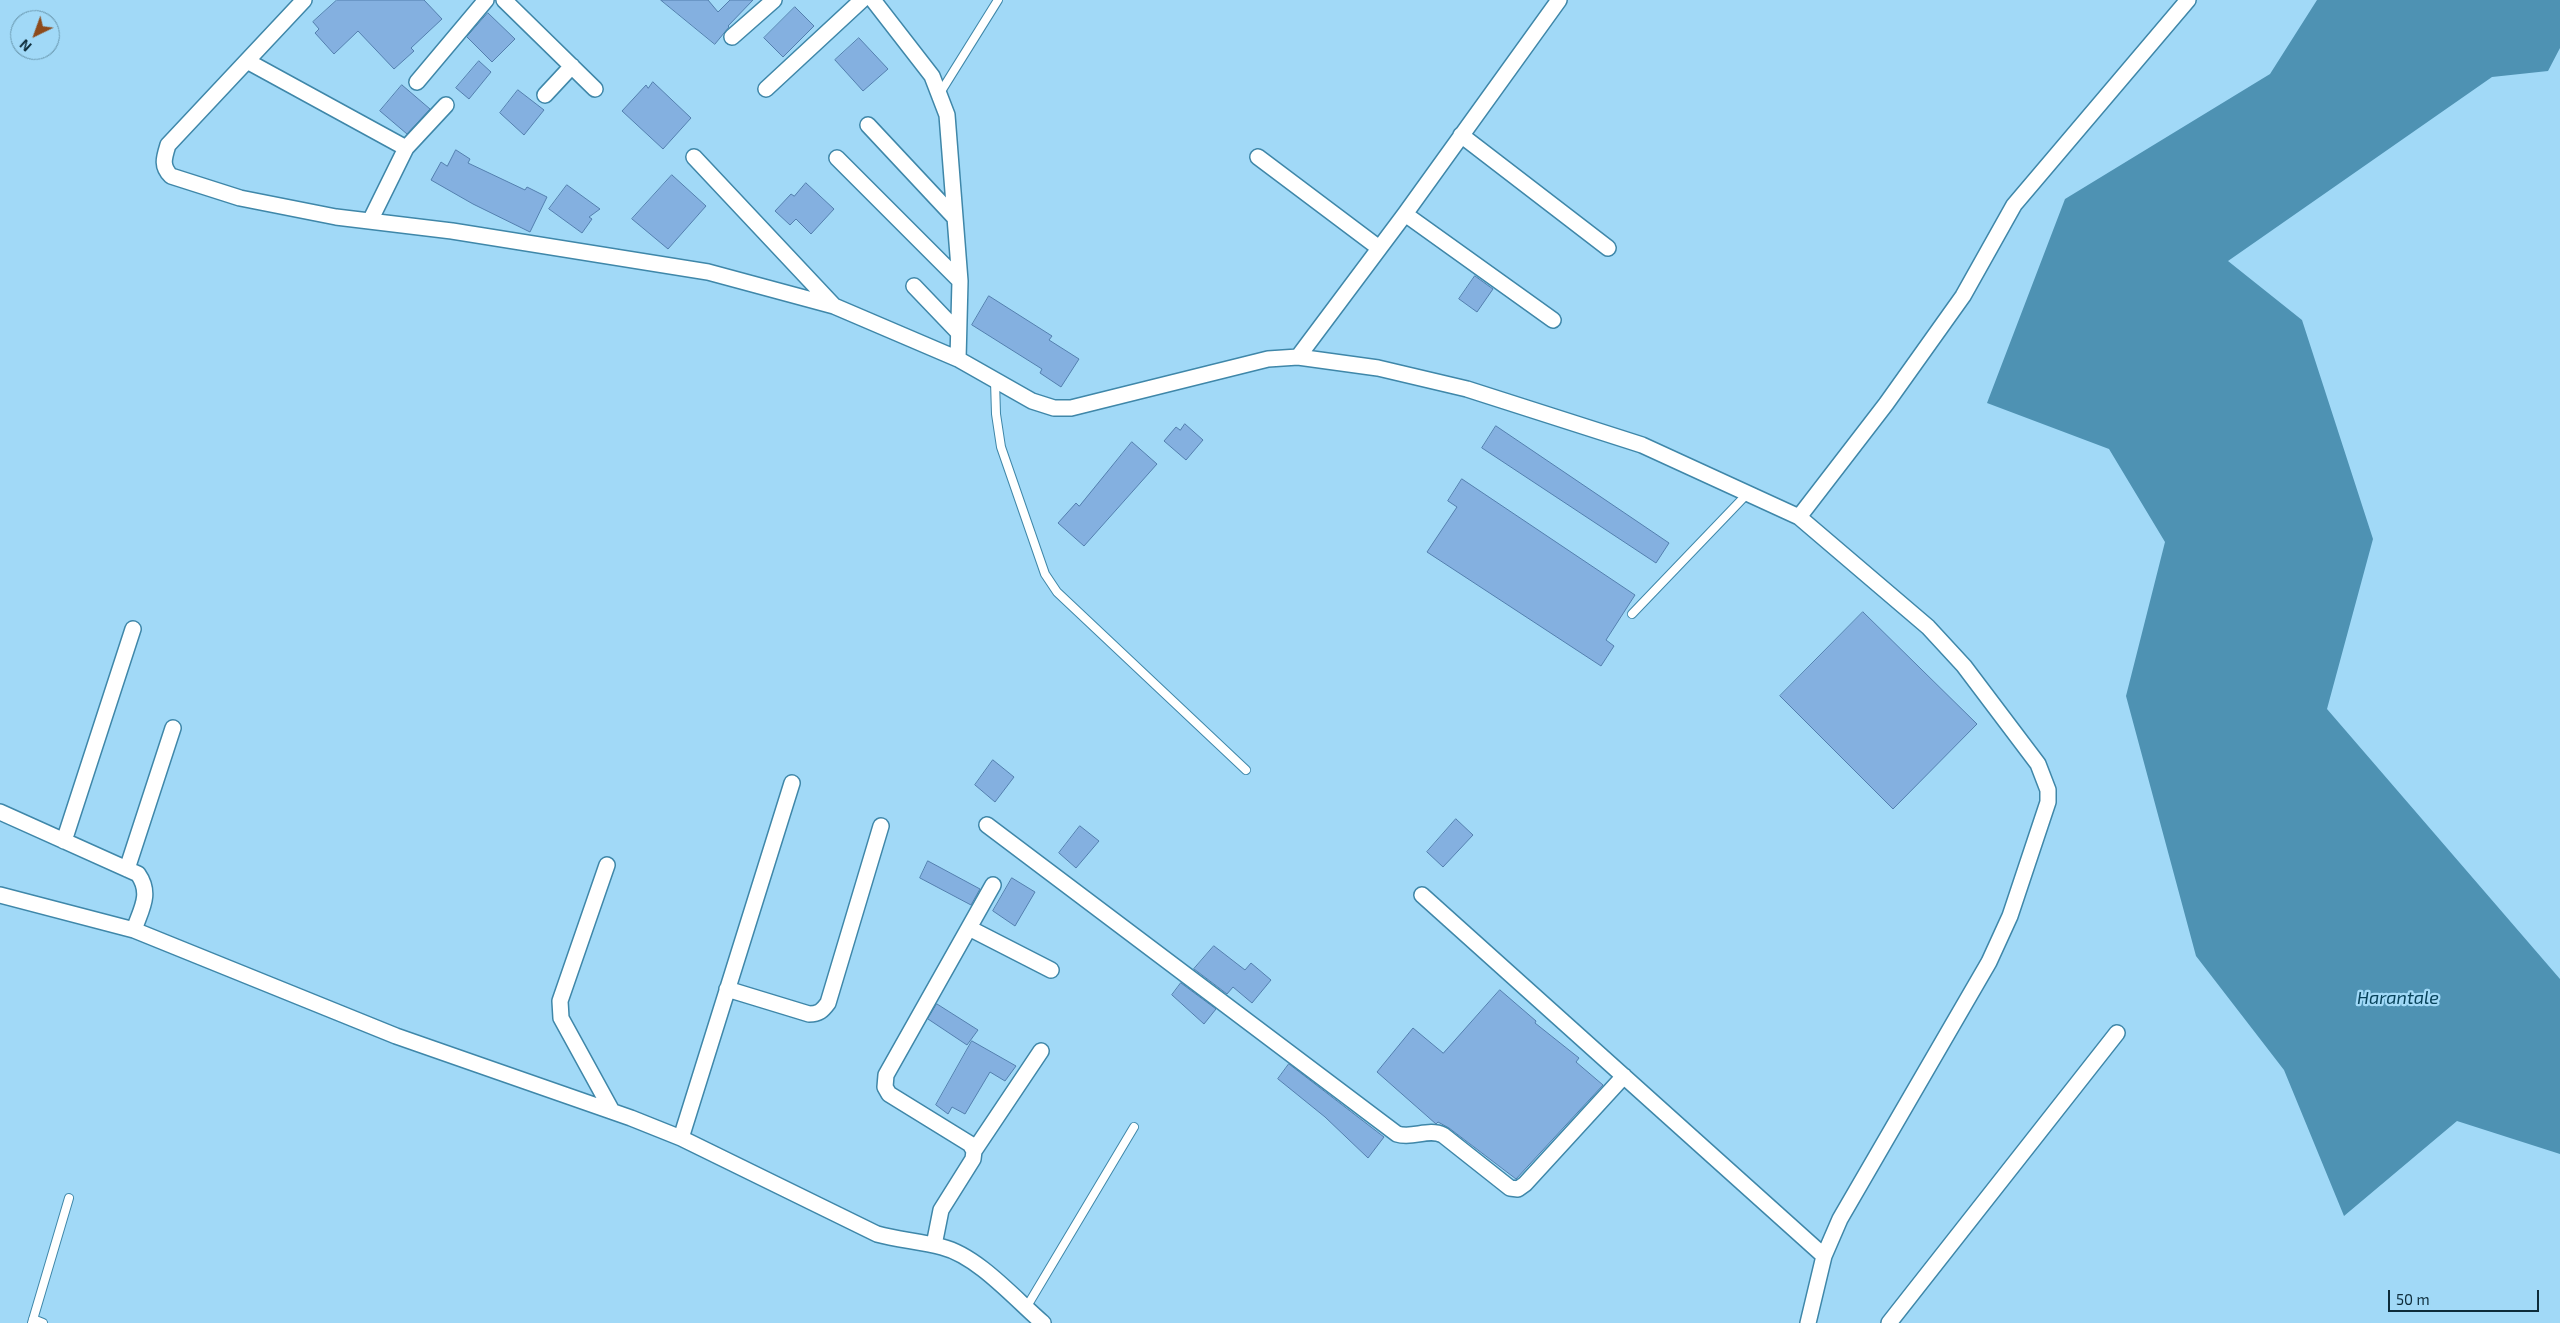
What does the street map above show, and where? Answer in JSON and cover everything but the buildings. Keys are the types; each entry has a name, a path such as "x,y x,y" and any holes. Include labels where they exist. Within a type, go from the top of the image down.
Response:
{"street":[{"path":"304,0 168,145 164,158 165,169 171,176 240,198 336,217 452,231 708,272 834,306 958,359 1032,401 1054,408 1071,408 1268,359 1298,358 1378,368 1467,390 1642,445 1798,517 1928,627 1964,666 2038,764 2048,790 2048,802 2010,916 1989,962 1840,1219 1824,1256 1808,1323"},
{"path":"417,82 486,0"},
{"path":"504,0 595,89"},
{"path":"732,37 774,0"},
{"path":"766,89 862,0"},
{"path":"873,0 932,76 947,114 960,281 958,359"},
{"path":"1298,358 1405,214 1559,0"},
{"path":"1798,517 1886,404 1963,296 2014,206 2186,1"},
{"path":"247,61 406,148"},
{"path":"545,96 572,66"},
{"path":"370,221 406,148 446,105"},
{"path":"868,125 956,218"},
{"path":"1461,135 1608,248"},
{"path":"1258,157 1379,248"},
{"path":"694,158 834,306"},
{"path":"837,158 960,281"},
{"path":"1405,214 1553,320"},
{"path":"914,286 958,332"},
{"path":"64,841 133,629"},
{"path":"127,869 173,728"},
{"path":"680,1138 792,782"},
{"path":"0,812 138,874 145,884 146,896 134,930"},
{"path":"987,825 1397,1134 1408,1137 1435,1131 1510,1188 1518,1189 1525,1184 1624,1076"},
{"path":"727,988 809,1014 818,1014 824,1009 828,1003 881,826"},
{"path":"607,865 560,1001 561,1018 612,1111"},
{"path":"974,1151 970,1144 889,1094 885,1087 886,1075 993,885"},
{"path":"0,895 134,930 396,1036 612,1111 680,1138 877,1234 896,1240 934,1245 957,1253 975,1264 1044,1323"},
{"path":"1422,895 1824,1256"},
{"path":"969,928 1051,970"},
{"path":"1888,1323 2117,1033"},
{"path":"934,1245 941,1210 973,1159 974,1151 1041,1051"}],"lane":[{"path":"940,93 998,0"},
{"path":"995,381 996,414 1001,447 1045,574 1057,592 1246,770"},
{"path":"1632,614 1748,493"},
{"path":"1026,1308 1134,1127"},
{"path":"43,1323 33,1321 69,1198"}],"water":[{"name":"Harantale","path":"2317,0 2560,0 2560,48 2548,71 2492,77 2228,261 2302,320 2373,539 2327,709 2560,979 2560,1154 2457,1121 2344,1216 2284,1070 2196,956 2126,696 2165,542 2109,449 1987,403 2065,199 2270,74"}]}
